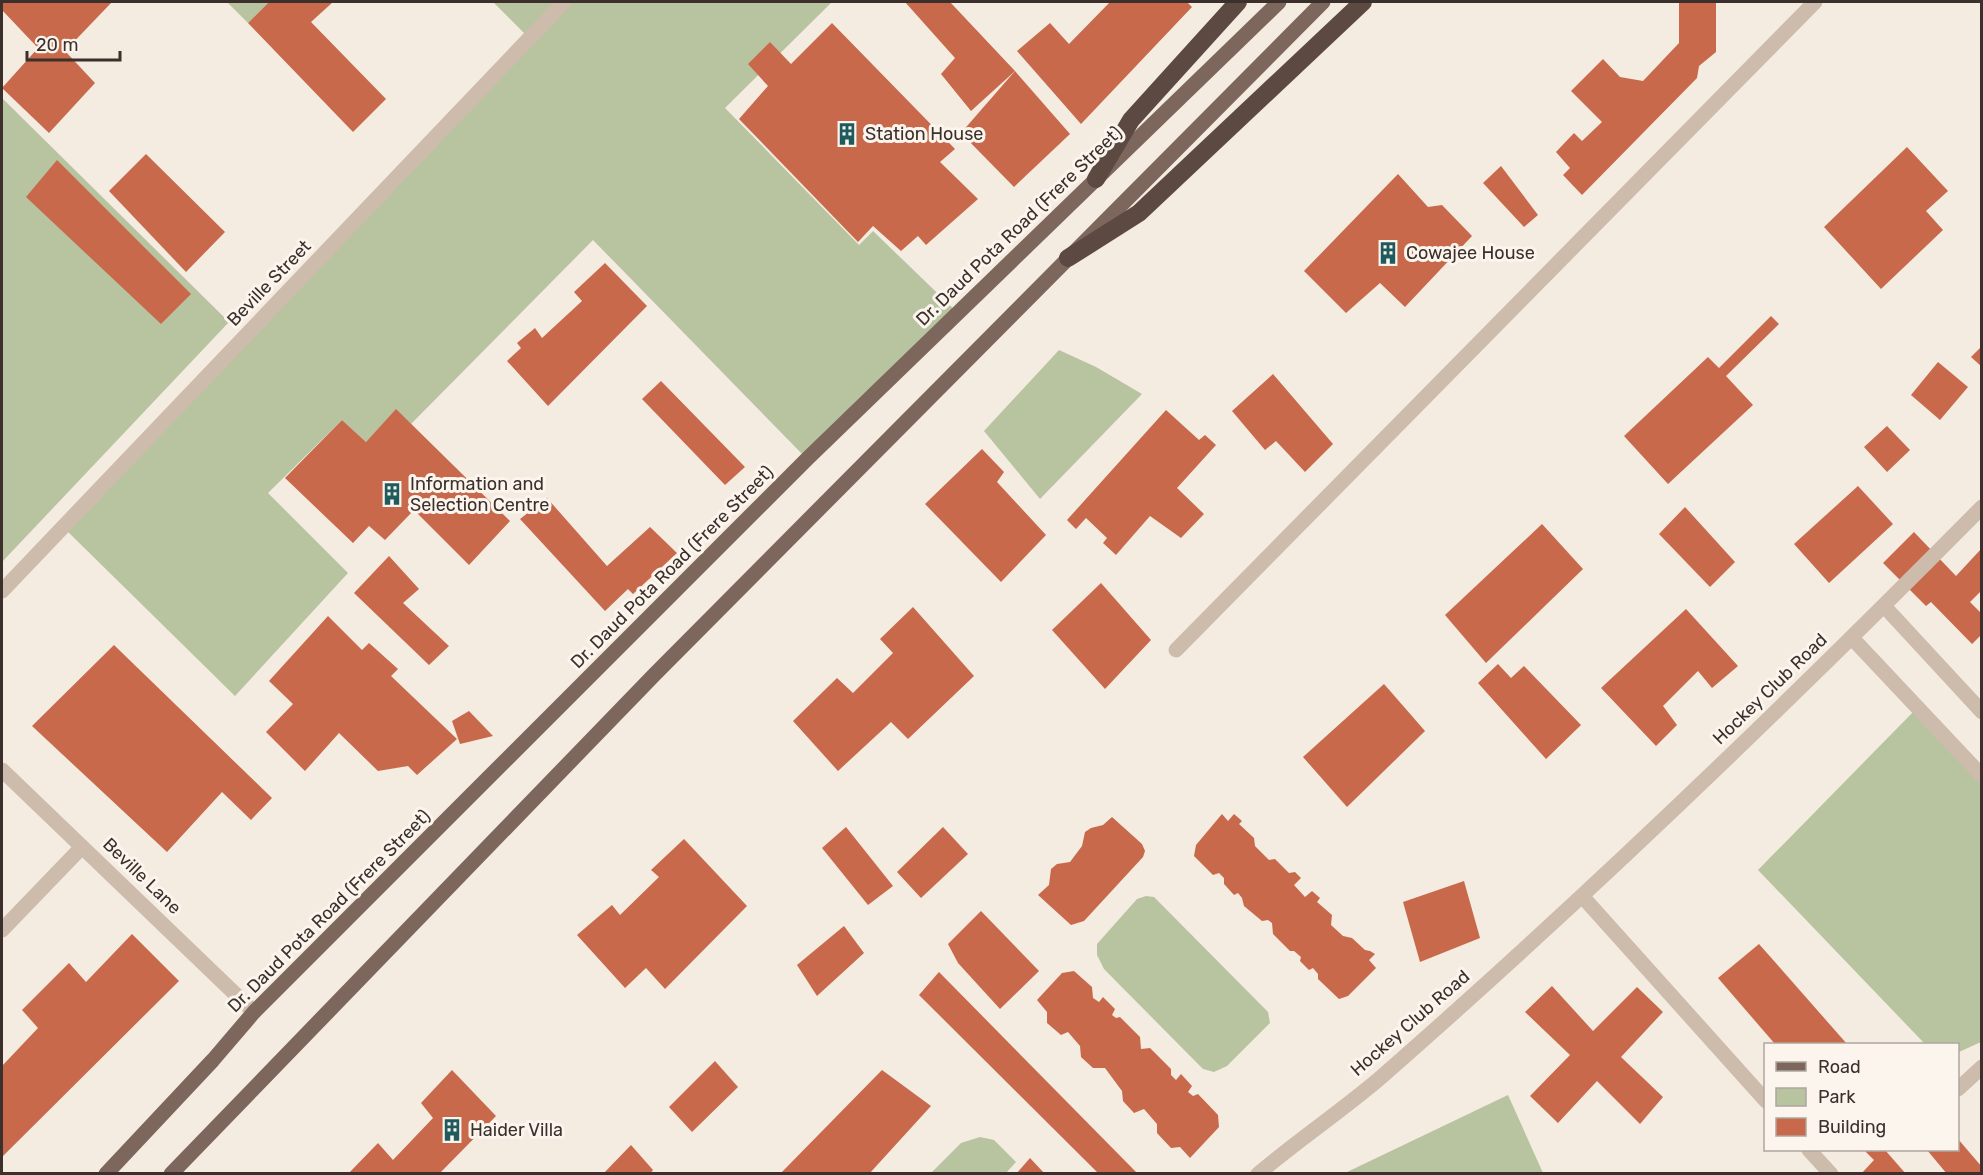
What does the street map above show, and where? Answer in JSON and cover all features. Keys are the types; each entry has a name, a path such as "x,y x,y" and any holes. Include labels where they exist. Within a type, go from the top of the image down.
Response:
{"highway":[{"path":"1096,179 1131,120 1238,2"},
{"path":"1068,258 1139,213 1363,2"}],"main road":[{"name":"Dr. Daud Pota Road (Frere Street)","path":"106,1173 254,1012 807,459 1279,2"},
{"path":"171,1173 655,674 1323,2"}],"street":[{"name":"Beville Street","path":"2,591 564,2"},
{"path":"1176,650 1815,2"},
{"name":"Hockey Club Road","path":"1258,1173 1377,1081 1582,896 1852,638 1982,507"},
{"path":"1884,606 1982,712"},
{"path":"1852,638 1982,776"},
{"name":"Beville Lane","path":"2,770 254,1012"},
{"path":"2,930 82,847"},
{"path":"1582,896 1764,1099"},
{"path":"1959,1088 1982,1067"},
{"path":"1811,1151 1831,1173"}],"green space":[{"path":"227,2 269,2 248,23"},
{"path":"493,2 832,2 725,108 859,245 873,231 958,313 807,459 593,240 411,424 396,410 366,442 342,420 268,493 348,573 235,696 63,527 529,38"},
{"path":"2,98 229,322 2,562"},
{"path":"1059,350 1096,367 1142,394 1040,499 984,431"},
{"path":"1918,707 1981,776 1981,1042 1959,1052 1959,1043 1924,1043 1758,870"},
{"path":"1146,896 1154,897 1268,1012 1270,1023 1227,1066 1214,1072 1203,1069 1104,969 1097,955 1097,944 1137,899"},
{"path":"1508,1095 1543,1173 1345,1173"},
{"path":"980,1137 994,1140 1016,1162 1006,1173 931,1173 961,1143"}],"building":[{"path":"2,2 112,2 65,51 95,83 49,133 2,88 38,48 2,10"},
{"path":"269,2 333,2 311,22 386,99 353,132 248,23"},
{"path":"905,2 950,2 1015,71 971,111 941,74 955,58"},
{"path":"1110,2 1187,2 1192,7 1081,124 1017,51 1050,23 1069,44"},
{"path":"1679,2 1716,2 1716,52 1699,66 1697,78 1582,195 1563,175 1570,168 1556,152 1574,133 1582,141 1602,122 1571,91 1603,59 1620,77 1643,81 1679,43"},
{"name":"Station House","path":"832,23 955,149 940,162 978,199 926,245 918,236 901,251 873,226 858,242 739,119 768,86 748,64 770,42 791,64"},
{"path":"1015,71 1070,134 1014,187 961,133"},
{"path":"1907,147 1948,191 1926,211 1943,230 1881,289 1824,227"},
{"path":"146,154 225,232 186,272 109,191"},
{"path":"57,160 191,294 161,324 26,197"},
{"path":"1501,166 1538,215 1524,227 1483,183"},
{"name":"Cowajee House","path":"1398,174 1428,207 1442,205 1472,236 1405,307 1380,283 1346,313 1304,271"},
{"path":"605,263 647,306 548,406 507,361 521,348 517,343 535,328 542,338 582,301 574,292"},
{"path":"1771,316 1779,324 1726,376 1753,405 1668,484 1624,436 1708,357 1719,368"},
{"path":"1982,346 1982,367 1971,357"},
{"path":"1938,362 1968,387 1940,420 1911,395"},
{"path":"1273,374 1333,444 1305,472 1276,441 1265,450 1232,411"},
{"path":"661,381 745,467 725,485 642,399"},
{"name":"Information and Selection Centre","path":"396,409 510,521 469,565 414,510 385,540 369,526 353,543 285,478 342,420 366,442"},
{"path":"1166,410 1199,440 1205,435 1216,445 1177,488 1204,514 1181,538 1150,516 1116,555 1103,543 1107,538 1086,518 1076,529 1067,520"},
{"path":"1887,426 1910,450 1887,472 1864,447"},
{"path":"982,449 1004,472 997,482 1046,535 1001,582 925,504"},
{"path":"1858,486 1893,524 1829,583 1794,544"},
{"path":"547,498 607,566 650,527 677,553 633,594 628,589 605,611 520,519"},
{"path":"1685,507 1735,562 1710,587 1659,534"},
{"path":"1542,524 1583,569 1486,663 1445,615"},
{"path":"1914,532 1956,576 1982,548 1982,590 1970,602 1982,614 1982,634 1972,644 1931,602 1926,606 1883,563"},
{"path":"389,556 419,589 403,603 449,646 429,665 354,593"},
{"path":"1101,583 1151,640 1105,689 1052,630"},
{"path":"913,607 974,676 908,739 891,722 838,771 793,721 837,678 853,693 893,653 880,639"},
{"path":"1686,609 1738,666 1712,688 1698,671 1663,706 1677,725 1656,746 1601,688"},
{"path":"328,616 362,650 369,643 398,669 391,676 457,739 417,775 408,766 378,771 339,733 305,771 266,732 293,704 269,681"},
{"path":"114,645 272,798 251,820 222,792 167,852 32,726"},
{"path":"1498,664 1511,678 1524,666 1581,725 1546,759 1478,683"},
{"path":"1384,684 1425,731 1347,807 1303,757"},
{"path":"469,711 493,736 460,744 452,721"},
{"path":"1222,814 1228,821 1234,814 1242,821 1239,824 1254,838 1255,846 1269,860 1275,859 1289,873 1295,872 1301,878 1294,885 1305,897 1312,891 1320,898 1317,902 1332,915 1331,925 1343,936 1352,938 1365,950 1375,954 1369,960 1376,968 1348,996 1339,999 1318,979 1318,974 1313,968 1309,970 1300,961 1301,957 1294,951 1290,951 1273,934 1272,923 1268,920 1262,921 1244,906 1242,898 1238,893 1234,895 1224,884 1224,878 1219,873 1213,875 1194,856 1196,845"},
{"path":"1112,817 1142,844 1145,851 1143,857 1084,921 1071,925 1038,895 1049,885 1051,869 1057,864 1070,862 1082,846 1085,832 1103,825"},
{"path":"846,827 893,886 868,905 822,848"},
{"path":"943,827 968,854 921,898 897,872"},
{"path":"684,839 747,906 665,989 646,968 625,988 577,935 612,905 620,915 659,877 651,870"},
{"path":"1464,881 1480,938 1420,962 1403,902"},
{"path":"981,911 1039,971 1000,1009 958,963 948,944"},
{"path":"844,926 864,953 817,996 797,965"},
{"path":"132,934 179,981 2,1157 2,1066 38,1028 22,1010 69,963 86,982"},
{"path":"1759,944 1846,1043 1774,1043 1718,978"},
{"path":"1074,971 1092,987 1093,998 1099,1002 1103,997 1115,1009 1112,1015 1116,1018 1120,1017 1140,1037 1141,1049 1150,1048 1171,1069 1171,1075 1176,1080 1181,1074 1192,1086 1188,1092 1193,1096 1198,1094 1218,1115 1219,1127 1190,1158 1180,1147 1171,1148 1157,1133 1157,1124 1144,1109 1134,1113 1123,1101 1122,1091 1105,1068 1093,1068 1081,1057 1080,1046 1068,1032 1061,1035 1047,1023 1047,1012 1037,1000 1062,973"},
{"path":"939,972 1138,1174 1099,1174 919,995"},
{"path":"1552,986 1593,1031 1637,987 1663,1012 1621,1057 1663,1097 1640,1124 1597,1081 1558,1123 1530,1096 1570,1055 1525,1012"},
{"path":"715,1061 738,1087 692,1132 669,1107"},
{"name":"Haider Villa","path":"452,1070 496,1116 439,1174 348,1174 378,1143 393,1160 433,1118 421,1103"},
{"path":"882,1070 931,1106 869,1174 780,1174"},
{"path":"1959,1140 1982,1167 1982,1174 1947,1174 1928,1151 1959,1151"},
{"path":"631,1145 653,1170 650,1174 603,1174"},
{"path":"1865,1151 1886,1151 1906,1174 1861,1174 1874,1160"},
{"path":"1030,1158 1045,1174 1016,1174"}],"place":[{"name":"Station House","path":"847,134"},
{"name":"Cowajee House","path":"1388,253"},
{"name":"Information and Selection Centre","path":"392,494"},
{"name":"Haider Villa","path":"452,1130"}]}
